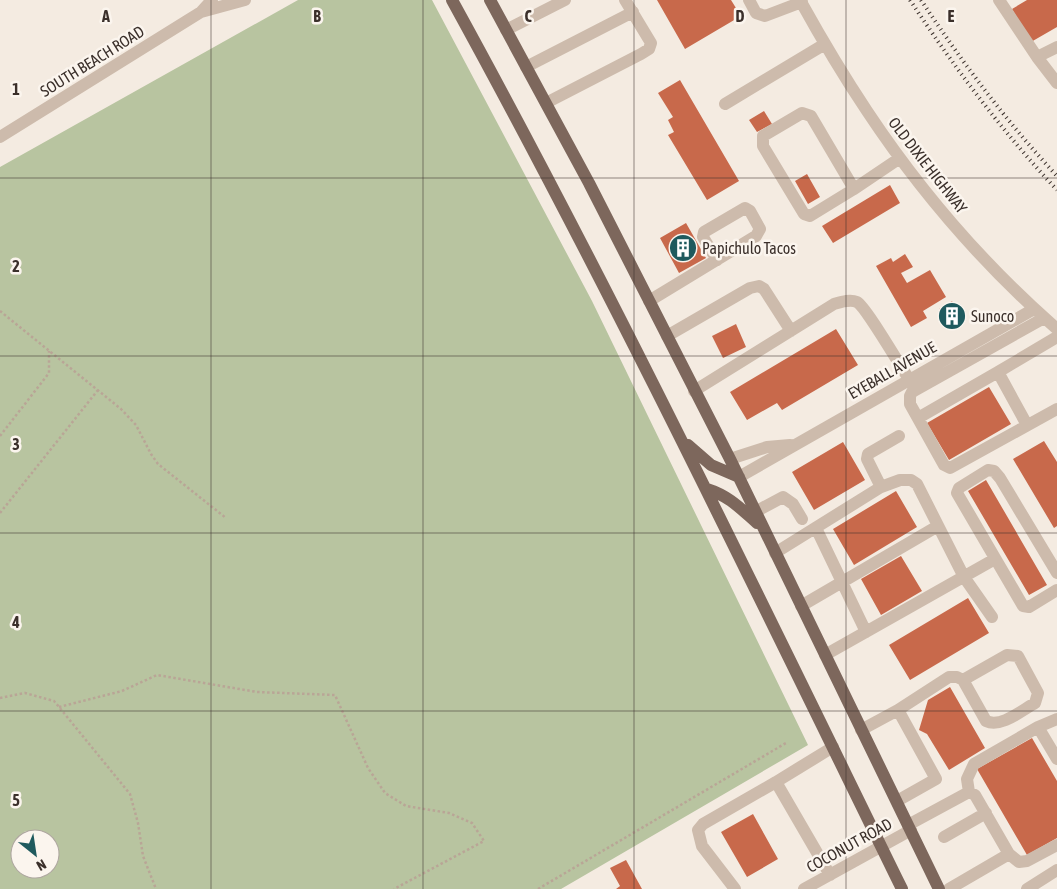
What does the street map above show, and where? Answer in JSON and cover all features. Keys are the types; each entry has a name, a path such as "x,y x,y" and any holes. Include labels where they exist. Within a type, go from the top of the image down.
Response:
{"main road":[{"path":"452,0 559,198 707,489 902,889"},
{"path":"490,0 546,103 730,459 939,889"},
{"path":"682,440 711,465 739,477"},
{"path":"707,489 721,493 734,501 763,528"}],"street":[{"name":"SOUTH BEACH ROAD","path":"0,137 212,0"},
{"name":"SOUTH BEACH ROAD","path":"201,6 245,0"},
{"path":"506,30 564,0"},
{"path":"546,103 649,49 651,44 625,0"},
{"path":"749,0 756,13 765,16 801,1"},
{"path":"1001,0 1037,57 1057,83"},
{"name":"OLD DIXIE HIGHWAY","path":"801,1 867,112 900,158 947,216 991,265 1034,309 1057,329"},
{"path":"526,67 633,12"},
{"path":"725,104 825,44"},
{"path":"1037,57 1057,47"},
{"path":"854,189 811,116 802,113 764,136 763,146 804,214 810,216 854,189 900,158"},
{"path":"649,301 717,260 756,236 760,229 750,211 745,208 738,210 704,232 704,237 717,260"},
{"path":"667,336 750,288 759,286 764,289 792,331"},
{"path":"694,390 834,304 846,301 857,302 866,313 908,379"},
{"name":"EYEBALL AVENUE","path":"739,477 908,379 1034,309"},
{"path":"1044,318 912,392 910,404 944,465 950,468 1057,409"},
{"path":"918,418 1057,336"},
{"path":"998,372 1027,425"},
{"path":"881,487 867,459 868,454 899,436"},
{"name":"EYEBALL AVENUE","path":"730,459 767,447 795,444"},
{"path":"1057,572 994,471 988,470 959,488 957,493 1023,606 1029,607 1057,590"},
{"path":"775,553 881,487 900,480 911,480 917,484 964,577 992,617"},
{"path":"755,512 783,497 793,504 802,519"},
{"path":"801,606 938,526"},
{"path":"816,528 866,632"},
{"path":"825,655 996,559"},
{"path":"862,730 898,710 949,677 957,677 963,680 986,721 992,724 1002,722 1035,703 1038,693 1018,656 1007,654 963,680"},
{"path":"896,802 936,779 898,710"},
{"path":"1057,720 1038,727 974,764 967,779 969,792 976,795 1009,854 1019,862 1027,862 1057,845"},
{"path":"1038,727 1057,759"},
{"path":"736,889 702,846 698,830 702,824 833,747"},
{"path":"776,782 830,875"},
{"name":"COCONUT ROAD","path":"810,887 882,846 969,792"},
{"path":"944,838 986,813"},
{"path":"949,889 1009,854"},
{"path":"1027,889 1057,870"}],"path":[{"path":"0,311 121,408 136,425 158,464 226,518"},
{"path":"0,436 49,373 49,351"},
{"path":"0,513 98,390"},
{"path":"59,707 122,691 157,675 257,692 335,694 368,768 385,793 406,806 449,813 472,823 484,841 394,889"},
{"path":"0,698 25,693 54,701 59,707 130,794 138,823 143,856 156,889"},
{"path":"538,889 786,743"}],"green space":[{"path":"298,0 432,0 592,301 808,745 561,889 0,889 0,167"}],"building":[{"path":"657,0 731,0 741,16 685,49"},
{"path":"1027,0 1057,0 1057,27 1031,42 1012,9"},
{"path":"680,80 739,181 707,200 668,135 674,132 668,120 673,117 658,93"},
{"path":"764,111 772,124 757,132 749,120"},
{"path":"807,174 820,197 808,204 795,181"},
{"path":"890,185 900,203 833,243 822,226"},
{"name":"Papichulo Tacos","path":"686,223 706,258 679,273 660,238"},
{"path":"905,254 913,267 901,273 907,283 930,270 946,297 923,311 927,318 911,327 876,266 891,258 893,262"},
{"name":"Sunoco","path":"952,301 965,322 952,330 939,309"},
{"path":"736,324 746,347 723,358 712,336"},
{"path":"836,329 858,365 782,410 777,403 747,420 730,392"},
{"path":"989,387 1011,424 949,460 927,423"},
{"path":"1044,441 1057,462 1057,526 1054,528 1013,459"},
{"path":"843,442 865,480 814,510 792,472"},
{"path":"986,480 1047,585 1029,595 968,491"},
{"path":"896,491 917,527 854,565 833,529"},
{"path":"901,556 922,591 881,615 861,579"},
{"path":"968,598 989,633 910,680 889,645"},
{"path":"950,687 985,748 949,770 927,734 919,730 928,700"},
{"path":"1032,738 1057,781 1057,838 1027,855 977,769"},
{"path":"753,814 778,859 747,877 721,832"},
{"path":"626,860 642,889 616,889 620,886 610,868"}],"railway":[{"path":"910,0 979,98 1057,190"},
{"path":"921,0 985,91 1057,176"}],"place":[{"name":"Papichulo Tacos","path":"683,248"},
{"name":"Sunoco","path":"952,316"}]}
